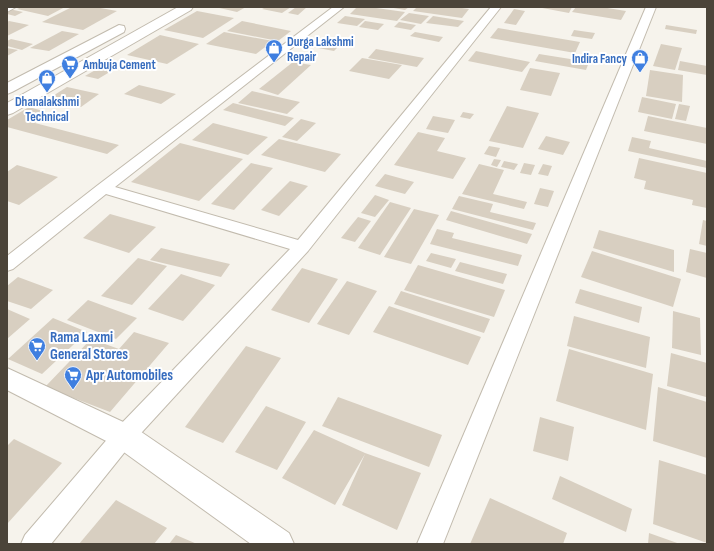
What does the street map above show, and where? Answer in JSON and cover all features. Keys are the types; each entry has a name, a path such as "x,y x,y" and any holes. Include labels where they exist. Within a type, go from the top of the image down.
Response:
{"street":[{"path":"7,9 11,7"},
{"path":"7,110 187,7"},
{"path":"7,265 103,188 339,7"},
{"path":"34,544 124,436 302,247 496,7"},
{"path":"430,544 651,7"},
{"path":"7,89 132,22"},
{"path":"103,188 302,247"},
{"path":"7,378 124,436 278,544"}],"building":[{"path":"22,7 65,7 48,16 17,9"},
{"path":"72,7 95,7 117,11 83,30 42,22"},
{"path":"215,7 246,7 237,12"},
{"path":"266,7 291,7 282,13 262,9"},
{"path":"296,7 307,7 298,15 288,13"},
{"path":"357,7 369,7 405,12 397,21 350,14"},
{"path":"388,7 409,7 405,10"},
{"path":"417,7 455,7 469,9 462,18 413,11"},
{"path":"537,7 572,7 569,13"},
{"path":"576,7 601,7 626,11 621,20 572,12"},
{"path":"9,9 23,12 15,16 7,14 7,10"},
{"path":"514,9 525,11 516,25 504,23"},
{"path":"197,11 234,18 203,38 164,30"},
{"path":"409,13 429,16 421,24 400,20"},
{"path":"345,16 365,19 357,26 337,23"},
{"path":"433,16 464,21 458,27 426,23"},
{"path":"9,21 29,25 7,36 7,22"},
{"path":"242,21 291,31 278,41 227,31"},
{"path":"365,21 384,24 378,30 359,27"},
{"path":"399,22 416,25 411,30 394,27"},
{"path":"666,25 697,30 696,34 665,29"},
{"path":"498,28 580,42 575,53 490,38"},
{"path":"574,30 595,33 592,39 571,36"},
{"path":"62,31 79,34 49,51 30,48"},
{"path":"224,32 273,41 256,54 206,44"},
{"path":"415,32 443,37 439,42 410,36"},
{"path":"160,35 199,44 167,64 127,55"},
{"path":"11,39 33,44 22,50 7,46 7,41"},
{"path":"321,40 332,41 328,45 338,47 334,51 313,47"},
{"path":"661,44 682,48 675,70 653,66"},
{"path":"7,48 18,50 7,56"},
{"path":"376,49 424,58 417,67 368,58"},
{"path":"476,51 530,62 522,72 468,61"},
{"path":"539,54 589,62 586,70 535,61"},
{"path":"362,58 402,65 389,79 349,71"},
{"path":"111,61 123,64 98,79 85,76"},
{"path":"680,61 707,66 707,75 678,70"},
{"path":"293,62 311,65 278,95 259,89"},
{"path":"530,68 560,73 551,96 520,90"},
{"path":"650,70 683,75 682,102 646,96"},
{"path":"139,85 176,94 161,104 124,94"},
{"path":"67,87 99,94 81,107 48,99"},
{"path":"252,91 300,102 287,114 238,103"},
{"path":"642,97 676,104 672,119 638,112"},
{"path":"233,103 294,118 285,126 223,110"},
{"path":"679,104 690,106 686,121 675,119"},
{"path":"507,106 539,113 523,148 489,141"},
{"path":"29,107 50,113 35,123 119,145 107,154 7,127 7,120"},
{"path":"463,112 474,114 470,119 460,117"},
{"path":"433,116 455,120 448,133 426,129"},
{"path":"648,116 707,128 707,144 644,131"},
{"path":"301,119 316,123 297,141 282,137"},
{"path":"213,123 268,137 248,155 192,140"},
{"path":"418,132 445,138 437,151 466,158 453,179 394,165"},
{"path":"546,136 570,142 563,155 538,149"},
{"path":"632,137 651,141 649,148 707,161 707,168 628,151"},
{"path":"279,139 341,154 325,172 261,155"},
{"path":"180,143 243,159 199,201 131,182"},
{"path":"489,146 500,148 496,157 484,154"},
{"path":"639,158 707,173 707,208 692,205 693,200 644,189 646,181 634,178"},
{"path":"494,159 501,160 497,167 491,165"},
{"path":"504,161 518,164 514,170 501,167"},
{"path":"251,163 273,168 234,210 211,204"},
{"path":"524,163 535,165 531,175 520,173"},
{"path":"479,164 504,170 493,194 527,202 524,209 462,194"},
{"path":"543,164 552,166 548,176 538,174"},
{"path":"17,165 58,177 19,205 7,201 7,172"},
{"path":"385,174 414,182 405,194 375,186"},
{"path":"290,181 308,186 279,216 261,210"},
{"path":"540,188 554,191 548,207 534,204"},
{"path":"375,195 389,200 375,217 361,213"},
{"path":"459,196 493,204 490,212 536,223 533,230 452,209"},
{"path":"390,202 411,208 380,255 358,248"},
{"path":"414,209 439,215 411,264 384,257"},
{"path":"451,211 532,234 527,244 446,220"},
{"path":"110,214 156,227 129,253 83,238"},
{"path":"358,217 371,221 355,242 341,238"},
{"path":"703,220 707,221 707,246 699,244"},
{"path":"437,229 454,233 452,238 522,255 518,266 430,244"},
{"path":"599,230 674,250 674,272 593,248"},
{"path":"161,248 230,264 221,277 150,260"},
{"path":"690,249 707,253 707,278 686,272"},
{"path":"592,251 681,279 673,307 581,277"},
{"path":"431,253 456,259 451,268 426,261"},
{"path":"138,258 167,266 132,305 101,296"},
{"path":"460,262 507,274 503,284 455,271"},
{"path":"418,265 505,290 494,317 404,290"},
{"path":"302,268 338,279 309,323 271,310"},
{"path":"181,274 215,285 183,321 148,309"},
{"path":"18,277 53,290 31,309 7,301 7,286"},
{"path":"347,281 377,291 349,335 317,324"},
{"path":"580,289 642,307 639,323 575,303"},
{"path":"401,291 490,319 484,333 394,304"},
{"path":"88,300 137,318 116,339 67,320"},
{"path":"389,306 481,337 468,365 373,332"},
{"path":"7,309 30,319 7,339"},
{"path":"673,311 700,318 701,355 672,348"},
{"path":"574,316 650,337 646,368 567,346"},
{"path":"53,318 87,332 42,374 8,359"},
{"path":"134,332 169,343 110,412 45,387 91,339 119,349"},
{"path":"246,346 281,358 223,443 185,427"},
{"path":"569,349 653,374 646,430 556,401"},
{"path":"671,353 707,363 706,397 667,386"},
{"path":"658,387 707,402 707,458 653,441"},
{"path":"338,397 442,435 429,467 322,426"},
{"path":"266,406 306,422 277,470 235,452"},
{"path":"540,417 574,427 568,461 533,451"},
{"path":"314,430 365,453 421,473 397,530 342,505 365,454 335,505 282,478"},
{"path":"14,439 62,463 7,524 7,446"},
{"path":"659,460 707,475 707,543 653,524"},
{"path":"560,476 632,509 626,532 552,499"},
{"path":"490,498 567,533 563,544 470,544"},
{"path":"116,500 167,528 154,544 79,544"},
{"path":"649,533 680,544 648,544"},
{"path":"176,535 197,544 169,544"}],"place":[{"name":"Durga Lakshmi Repair","path":"274,63"},
{"name":"Indira Fancy","path":"640,73"},
{"name":"Ambuja Cement","path":"70,79"},
{"name":"Dhanalakshmi Technical","path":"47,93"},
{"name":"Rama Laxmi General Stores","path":"37,361"},
{"name":"Apr Automobiles","path":"73,390"}]}
